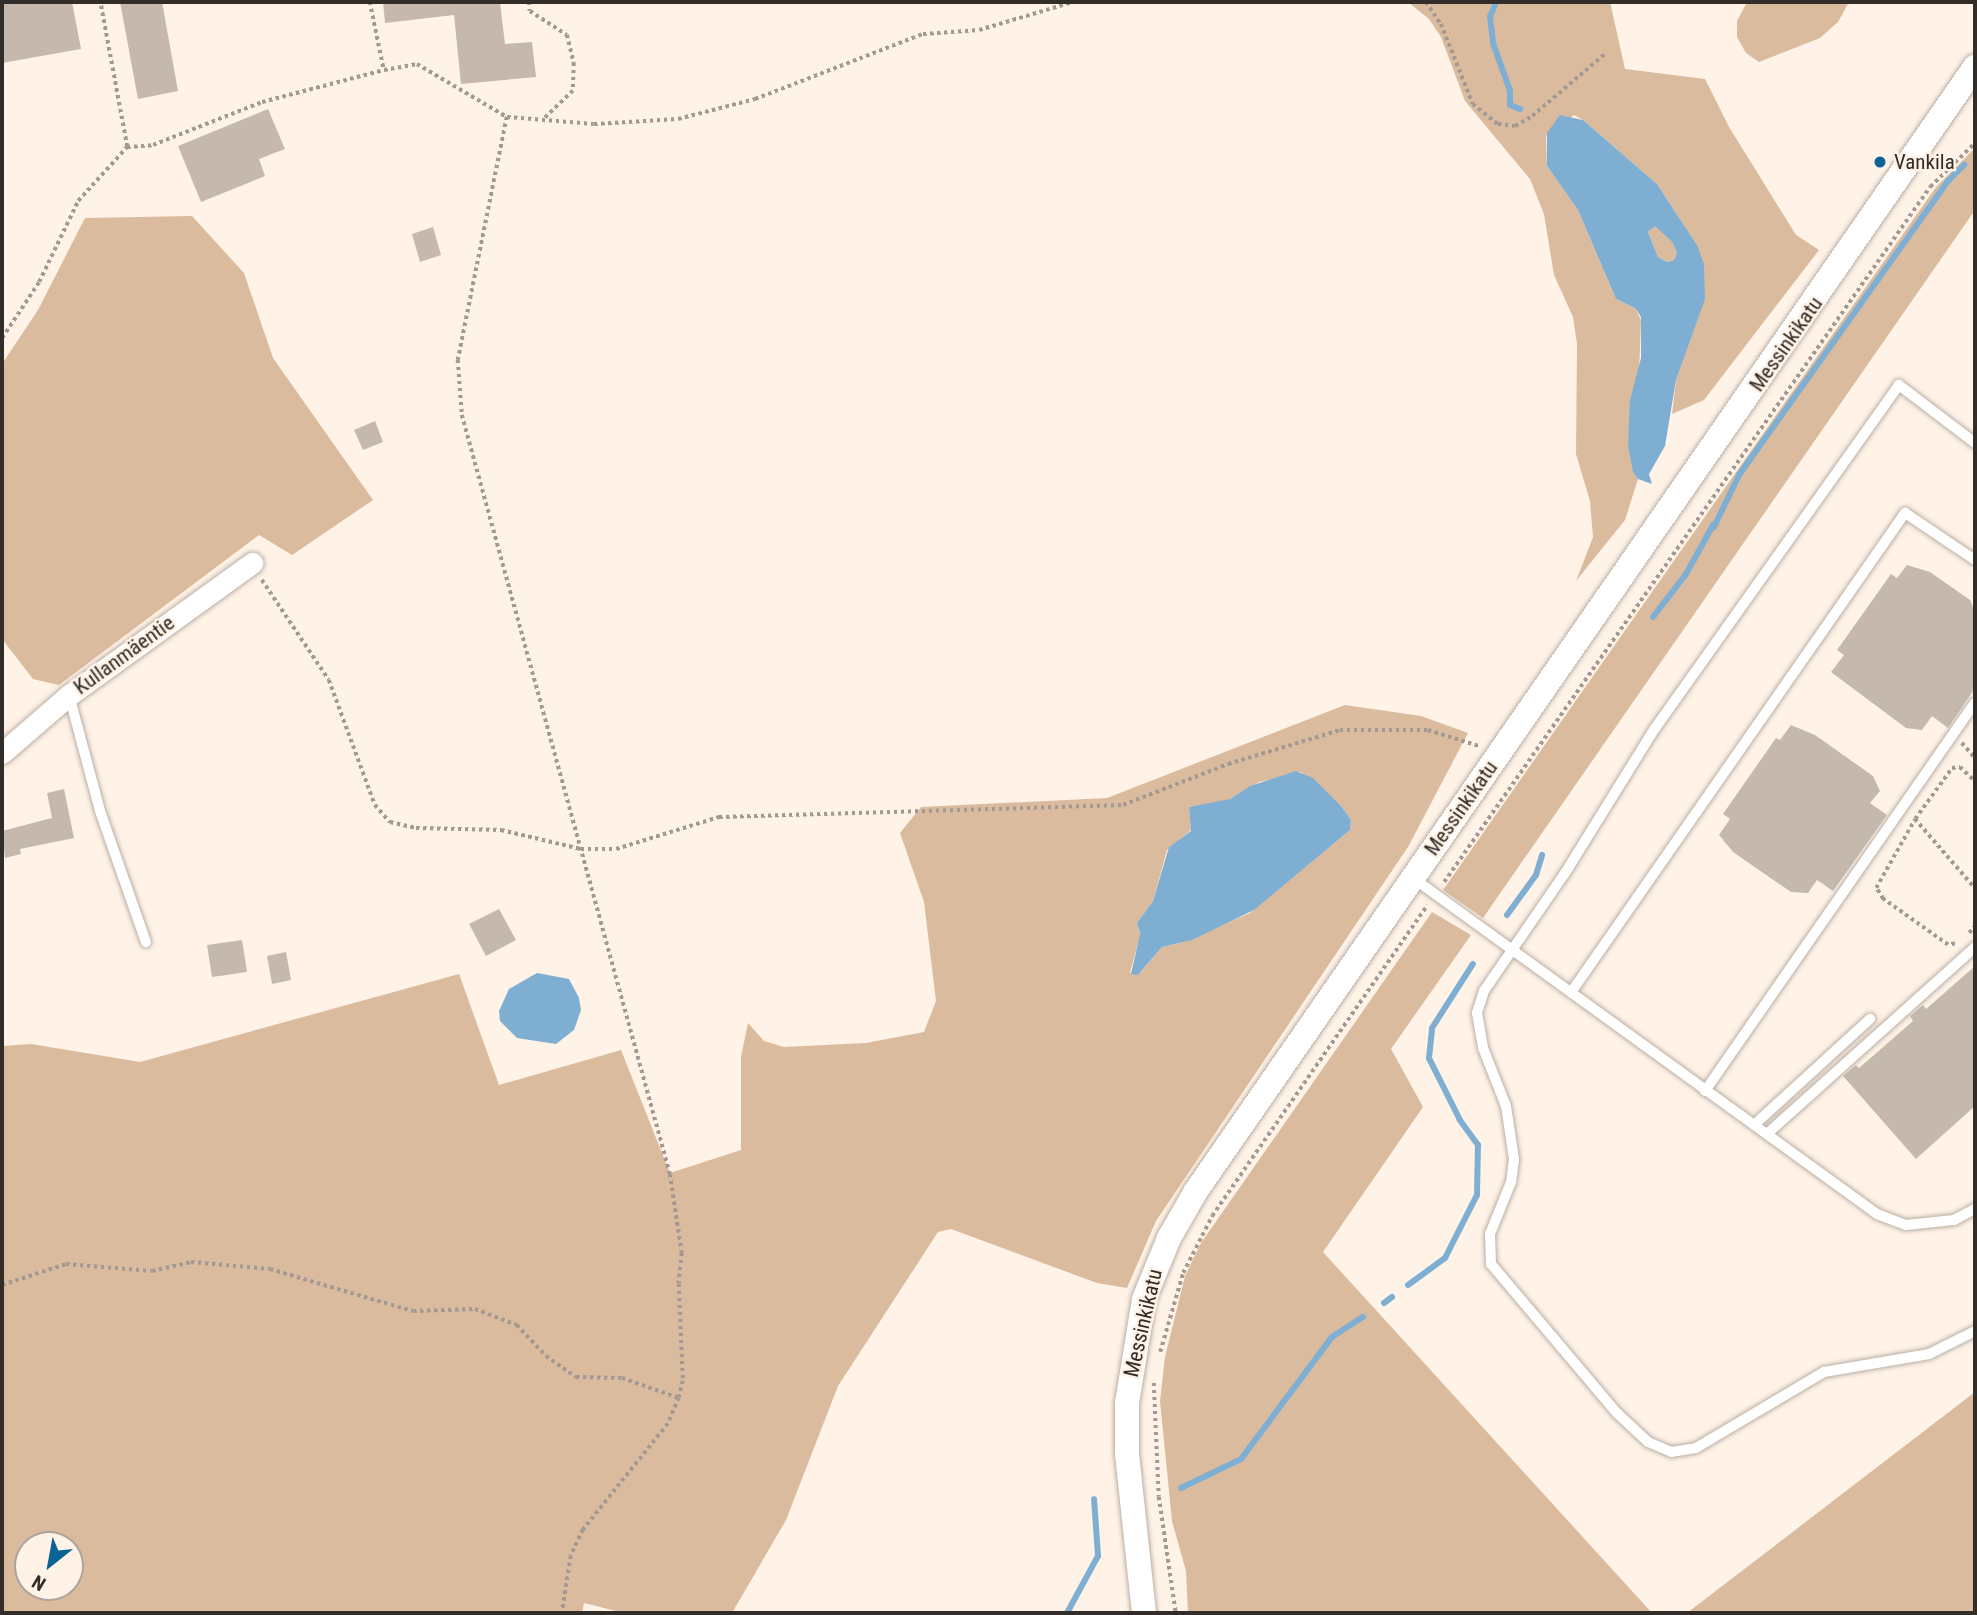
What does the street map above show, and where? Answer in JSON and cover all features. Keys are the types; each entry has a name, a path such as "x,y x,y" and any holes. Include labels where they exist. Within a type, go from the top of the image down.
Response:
{"street":[{"name":"Messinkikatu","path":"1144,1613 1127,1454 1126,1403 1150,1280 1196,1191 1973,77"},
{"name":"Kullanmäentie","path":"2,753 69,695 252,564"}],"lane":[{"path":"1975,443 1899,385 1655,728 1484,991 1477,1013 1483,1048 1506,1106 1514,1159 1488,1253 1499,1278 1642,1438 1671,1452 1696,1448 1824,1373 1929,1354 1975,1331"},
{"path":"1572,991 1905,513 1975,560"},
{"path":"69,695 100,811 146,942"},
{"path":"1705,1091 1975,703"},
{"path":"1412,878 1572,991 1705,1091 1768,1133 1877,1214 1906,1225 1954,1220 1975,1209"},
{"path":"1768,1133 1975,947"},
{"path":"1755,1124 1870,1019"}],"path":[{"path":"100,2 127,147"},
{"path":"370,2 384,70"},
{"path":"529,2 530,11 567,34 574,63 573,90 545,118"},
{"path":"2,338 39,282 62,226 78,201 127,147 153,145 262,102 417,64 507,117 594,124 678,119 755,99 923,34 979,30 1073,2"},
{"path":"1426,2 1441,24 1473,104 1498,124 1515,126 1532,116 1606,53"},
{"path":"507,117 457,360 463,415 670,1174 682,1253 679,1284 683,1381 679,1398 668,1424 583,1530 572,1556 562,1613"},
{"path":"1159,1356 1183,1273 1212,1216 1930,187 1975,143"},
{"path":"252,564 329,680 375,805 390,822 416,828 501,830 581,849 616,849 719,817 1123,805 1228,764 1340,730 1428,730 1500,752"},
{"path":"1948,945 1883,899 1876,888 1915,819 1952,768 1960,767 1975,781"},
{"path":"1915,819 1975,888"},
{"path":"2,1286 66,1264 152,1271 191,1262 270,1269 413,1311 475,1310 517,1325 546,1356 576,1377 622,1378 679,1398"},
{"path":"1156,1376 1155,1450 1176,1613"}],"shaded area":[{"path":"1408,2 1493,2 1496,6 1500,2 1610,2 1625,69 1705,79 1729,127 1796,235 1819,250 1704,400 1672,414 1676,380 1691,336 1697,245 1657,184 1583,120 1574,115 1546,136 1547,166 1578,210 1616,299 1635,308 1641,320 1639,373 1630,400 1633,472 1638,479 1625,520 1576,581 1593,537 1590,501 1576,454 1577,344 1573,317 1554,275 1544,214 1530,179 1465,101 1441,37 1429,19"},
{"path":"1747,2 1849,2 1838,22 1820,38 1759,62 1746,53 1737,37 1737,21"},
{"path":"1975,148 1975,210 1483,918 1443,890 1936,187"},
{"path":"192,216 244,273 273,358 373,500 292,555 259,535 59,685 33,679 2,639 2,364 38,310 85,218"},
{"path":"1655,225 1672,242 1677,253 1674,260 1667,262 1658,257 1648,232"},
{"path":"1345,705 1421,716 1468,733 1408,847 1156,1221 1127,1288 1097,1283 951,1229 938,1232 838,1386 786,1520 732,1613 624,1613 584,1603 582,1613 2,1613 2,1046 31,1044 140,1062 459,974 499,1085 621,1050 670,1173 741,1150 741,1057 748,1023 764,1041 784,1047 866,1043 924,1032 936,1001 924,902 900,833 921,807 1107,798","holes":["1301,772 1341,806 1351,820 1350,830 1250,913 1184,942 1162,947 1140,973 1130,973 1140,935 1137,923 1153,901 1167,850 1191,830 1189,807 1226,801 1259,782"]},
{"path":"1432,912 1471,935 1391,1049 1423,1107 1323,1252 1652,1613 1188,1613 1186,1571 1172,1521 1160,1401 1165,1357 1185,1276 1201,1243"},
{"path":"1975,1392 1975,1613 1687,1613"}],"water":[{"path":"1560,115 1583,120 1657,184 1697,245 1704,264 1705,299 1676,380 1665,446 1649,474 1652,484 1638,479 1633,472 1628,445 1630,400 1641,358 1641,317 1635,308 1616,299 1578,210 1547,166 1547,133","holes":["1655,226 1672,242 1677,253 1674,260 1667,262 1658,257 1648,232"]},
{"path":"1296,771 1313,778 1341,806 1351,820 1350,830 1254,910 1192,940 1162,947 1138,975 1131,974 1140,934 1137,923 1153,901 1169,847 1191,831 1189,807 1230,799 1250,786"},
{"path":"537,973 569,979 579,998 581,1010 574,1030 556,1044 517,1038 500,1021 499,1011 509,989"}],"building":[{"path":"2,2 72,2 81,49 2,63"},
{"path":"120,2 162,2 178,91 138,99"},
{"path":"383,2 500,2 505,44 532,42 536,77 461,84 454,15 385,23"},
{"path":"268,109 285,149 259,159 265,176 201,202 178,146"},
{"path":"433,227 441,255 420,262 412,234"},
{"path":"375,421 383,442 363,450 354,430"},
{"path":"1907,565 1930,572 1970,600 1975,612 1975,688 1948,728 1932,716 1922,730 1906,728 1831,672 1844,655 1837,650 1891,574 1897,578"},
{"path":"1791,725 1815,735 1873,776 1880,791 1870,803 1887,815 1833,891 1817,880 1808,893 1791,892 1733,852 1719,835 1730,819 1723,814 1776,738 1780,740"},
{"path":"64,789 74,838 20,849 21,854 5,858 2,831 52,818 47,793"},
{"path":"499,909 516,940 486,956 469,924"},
{"path":"242,940 247,972 212,977 207,945"},
{"path":"286,952 291,980 272,984 267,956"},
{"path":"1975,966 1975,1106 1916,1159 1843,1076 1856,1065 1859,1068 1913,1021 1910,1016 1923,1005 1926,1009"}],"waterway":[{"path":"1496,2 1490,17 1493,43 1510,91 1510,105 1520,109"},
{"path":"1714,527 1739,475 1948,181 1964,165"},
{"path":"1653,617 1686,574 1713,525"},
{"path":"1507,915 1536,875 1542,855"},
{"path":"1408,1285 1445,1258 1477,1195 1478,1145 1460,1120 1429,1058 1432,1028 1473,964"},
{"path":"1384,1303 1392,1297"},
{"path":"1181,1488 1241,1459 1332,1337 1363,1317"},
{"path":"1067,1613 1098,1556 1094,1499"}],"place":[{"name":"Vankila","path":"1880,162"}]}
